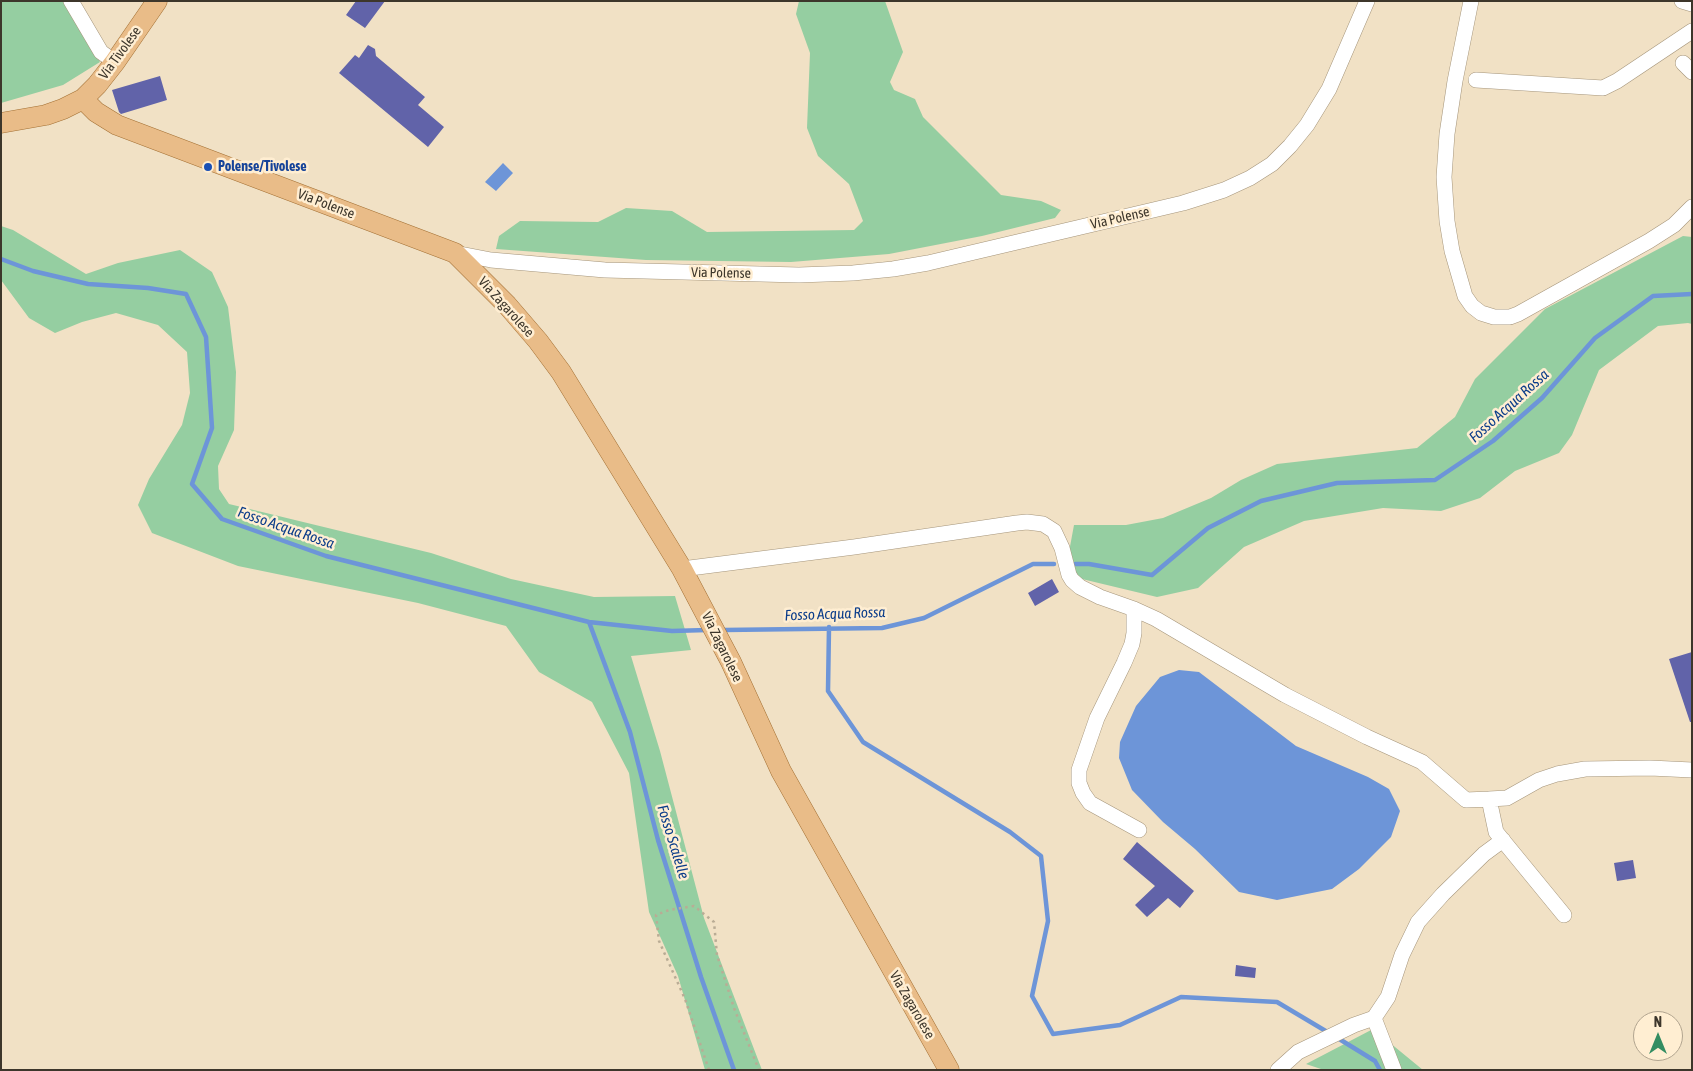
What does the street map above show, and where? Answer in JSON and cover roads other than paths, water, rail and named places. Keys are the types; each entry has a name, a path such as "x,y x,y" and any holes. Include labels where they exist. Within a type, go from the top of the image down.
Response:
{"main road":[{"name":"Via Tivolese","path":"83,99 115,62 156,3"},
{"name":"Via Polense","path":"83,99 96,112 117,125 454,253"},
{"path":"1,123 46,115 83,99"},
{"name":"Via Zagarolese","path":"454,253 507,305 538,341 561,372 682,569 731,662 781,771 949,1070"}],"street":[{"path":"72,1 101,52 115,62"},
{"name":"Via Polense","path":"454,253 500,261 605,270 798,275 853,274 928,263 1184,203 1250,178 1267,168 1290,146 1307,125 1329,89 1367,1"},
{"path":"1470,1 1446,142 1444,177 1445,207 1450,242 1460,282 1465,296 1472,306 1481,313 1494,317 1510,317 1518,314 1649,241 1674,225 1692,208"},
{"path":"1682,1 1692,4"},
{"path":"1476,80 1603,88 1617,81 1692,31"},
{"path":"682,569 854,547 1017,523 1043,524 1054,531 1062,548 1069,575 1076,584 1092,593 1134,609 1164,624 1286,695 1373,740 1422,762 1466,800 1507,798 1539,780 1557,774 1585,769 1641,768 1692,770"},
{"path":"1134,609 1132,644 1097,718 1079,770 1078,783 1090,803 1140,830"},
{"path":"1489,799 1496,832 1564,915"},
{"path":"1278,1070 1298,1052 1354,1025 1374,1018 1388,997 1402,955 1418,922 1484,854 1503,840"},
{"path":"1374,1018 1394,1070"}],"water":[{"path":"503,163 513,173 496,191 485,182"},
{"path":"1179,670 1199,672 1296,746 1368,777 1389,789 1400,811 1391,837 1359,869 1332,889 1277,900 1239,892 1195,849 1163,822 1132,790 1119,758 1120,742 1136,706 1160,677"}],"waterway":[{"name":"Fosso Acqua Rossa","path":"1,259 33,271 88,284 148,288 186,294 206,337 212,428 192,484 222,519 326,556 589,622 672,631 707,630"},
{"name":"Fosso Acqua Rossa","path":"1075,564 1089,564 1152,575 1208,528 1261,501 1337,483 1435,480 1493,441 1542,398 1595,338 1653,296 1692,294"},
{"name":"Fosso Acqua Rossa","path":"724,630 882,628 924,618 1033,564 1054,564"},
{"name":"Fosso Scalelle","path":"589,622 630,732 658,840 701,977 734,1070"},
{"path":"829,627 828,691 863,742 1010,832 1041,856 1048,921 1032,996 1053,1034 1120,1025 1181,997 1277,1002 1329,1033"},
{"path":"1336,1037 1375,1061 1380,1070"}],"place":[{"name":"Polense/Tivolese","path":"208,167"}]}
